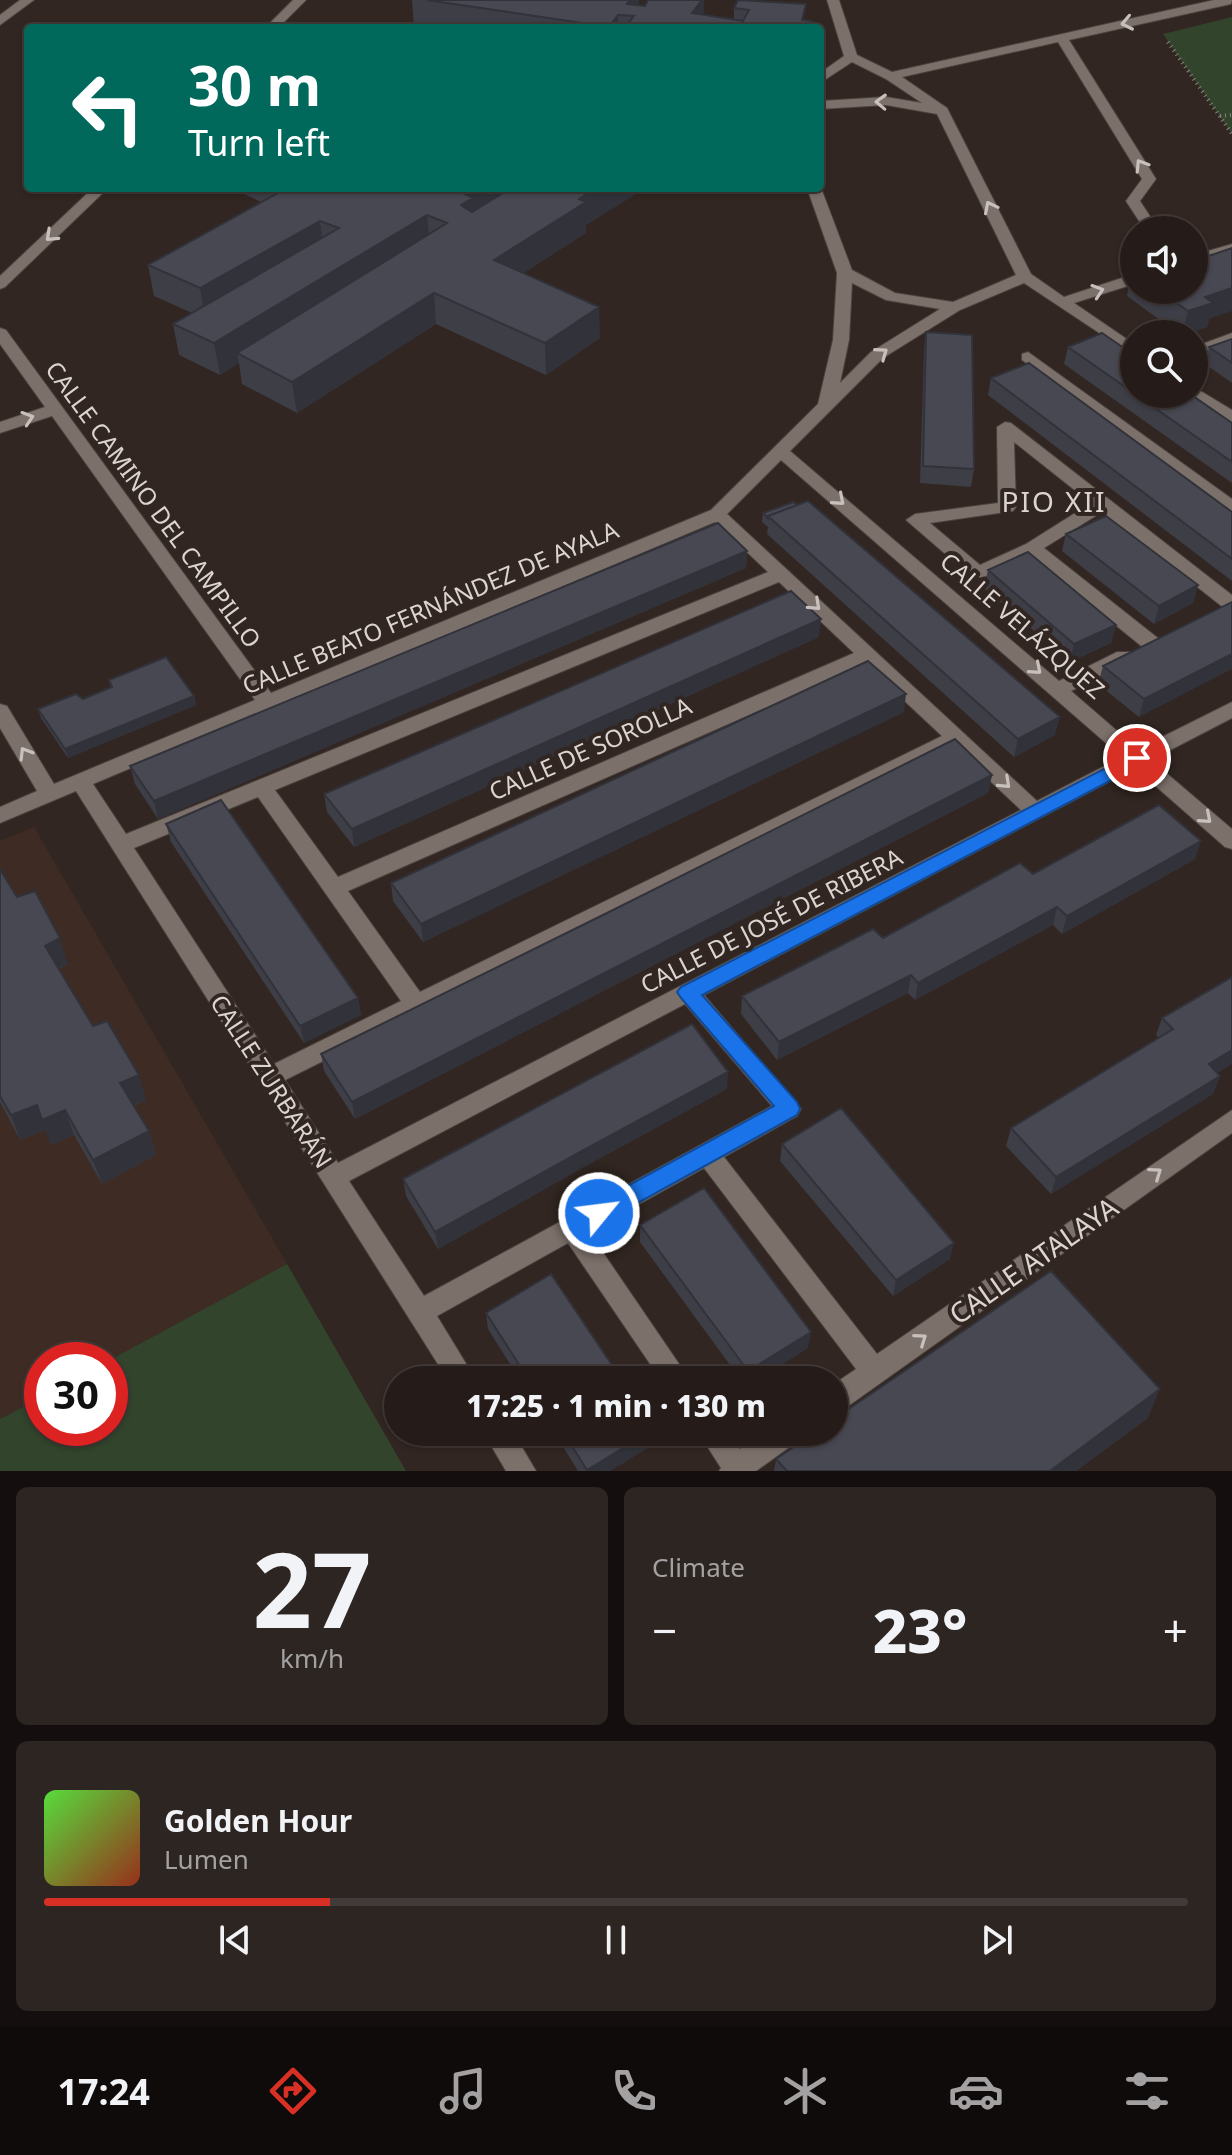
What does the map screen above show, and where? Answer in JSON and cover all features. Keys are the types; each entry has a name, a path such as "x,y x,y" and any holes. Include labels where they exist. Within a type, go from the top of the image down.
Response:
{"street":[{"path":"0,21 28,0"},
{"path":"275,24 300,0"},
{"path":"833,0 851,57 891,76 942,111 1025,277 1120,341"},
{"path":"891,76 1231,0"},
{"path":"1061,37 1149,179 1133,201 1143,216"},
{"path":"824,76 851,57"},
{"path":"824,105 886,101 942,111"},
{"path":"0,284 97,192"},
{"path":"815,192 845,273 841,340 826,407"},
{"path":"1208,256 1232,248"},
{"path":"845,273 891,297 955,307"},
{"name":"CALLE BEATO FERNÁNDEZ DE AYALA","path":"0,815 717,514 877,355 955,307 1025,277"},
{"path":"1063,302 1120,284"},
{"name":"CALLE CAMINO DEL CAMPILLO","path":"0,333 268,703"},
{"path":"1208,347 1232,338"},
{"path":"1028,357 1232,507"},
{"path":"1208,402 1232,418"},
{"path":"0,428 56,409"},
{"path":"1103,504 1032,548 978,573 915,520 1007,507 1005,427 1103,504 1227,606"},
{"name":"CALLE VELÁZQUEZ","path":"779,450 1232,841"},
{"path":"717,514 1036,812"},
{"path":"1032,548 1159,640 1059,689"},
{"path":"121,845 781,574"},
{"name":"CALLE DE SOROLLA","path":"334,888 868,655"},
{"name":"CALLE DE JOSÉ DE RIBERA","path":"333,1177 1232,709"},
{"path":"0,711 50,795"},
{"path":"269,1077 956,737"},
{"name":"CALLE ZURBARÁN","path":"81,782 454,1366"},
{"path":"262,787 416,1004"},
{"path":"419,1312 789,1109 688,992"},
{"name":"CALLE ATALAYA","path":"848,1390 1232,1120"},
{"path":"708,1154 874,1372"},
{"path":"572,1228 667,1366"},
{"path":"506,1446 522,1471"},
{"path":"720,1446 735,1470 768,1446"}],"path":[{"path":"1163,34 1232,134"},
{"path":"1219,116 1232,115"}],"shaded area":[{"path":"34,827 287,1264 128,1350 128,1342 24,1342 24,1406 0,1419 0,841"}],"green space":[{"path":"1232,17 1232,134 1163,34"},
{"path":"287,1264 384,1433 384,1446 392,1446 406,1471 0,1471 0,1419 24,1406 24,1446 128,1446 128,1350"}],"building":[{"path":"427,0 630,0 627,4 645,6 648,0 702,0 692,13 743,21 749,10 734,8 738,0 806,4 802,20 812,21 810,24 628,24 634,16 618,15 611,24 589,24"},
{"path":"280,192 461,192 473,198 461,205 472,212 504,192 590,192 579,199 586,202 494,260 599,307 545,343 434,293 292,382 237,353 447,223 427,215 214,343 173,324 339,228 320,221 200,288 148,265"},
{"path":"1232,248 1232,288 1208,296 1208,256"},
{"path":"1208,299 1213,303 1188,311 1178,304 1208,304"},
{"path":"926,332 972,335 974,469 923,466"},
{"path":"1102,333 1120,345 1120,383 1068,347"},
{"path":"1232,339 1232,363 1209,347"},
{"path":"1029,363 1232,512 1232,559 991,378"},
{"path":"1208,406 1232,423 1232,462 1155,408"},
{"path":"808,501 1060,717 1018,739 768,516"},
{"path":"794,502 797,505 768,518 763,513"},
{"path":"1106,516 1198,585 1159,606 1066,534"},
{"path":"718,523 747,551 154,801 130,766"},
{"path":"1028,552 1116,625 1074,644 988,570"},
{"path":"791,591 821,619 352,829 324,794"},
{"path":"1232,602 1232,654 1144,699 1103,666"},
{"path":"166,657 194,696 65,749 38,709 76,694 83,699 112,687 109,680"},
{"path":"868,661 906,694 421,924 391,883"},
{"path":"955,739 992,775 352,1102 321,1054 609,912"},
{"path":"221,800 358,998 300,1026 166,824"},
{"path":"1159,805 1201,841 1067,916 1057,907 918,983 911,975 779,1042 742,996 873,929 883,938 1020,863 1033,874"},
{"path":"0,869 17,897 35,891 60,938 45,946 93,1026 107,1021 139,1075 120,1083 149,1131 93,1160 65,1110 42,1120 37,1105 11,1115 0,1096"},
{"path":"1232,977 1232,1050 1209,1064 1220,1076 1056,1177 1011,1128 1173,1029 1162,1018"},
{"path":"692,1024 728,1072 435,1232 403,1179"},
{"path":"841,1108 954,1243 896,1280 782,1144"},
{"path":"704,1188 811,1332 756,1366 744,1366 640,1225"},
{"path":"1051,1271 1160,1389 1050,1471 787,1471 776,1459 795,1446 848,1446 848,1409"},
{"path":"551,1274 613,1366 520,1366 486,1313"},
{"path":"572,1446 626,1446 587,1470"}],"district":[{"name":"PIO XII","path":"1054,501"}],"route":[{"path":"599,1213 789,1109 688,992 1137,758"}]}
